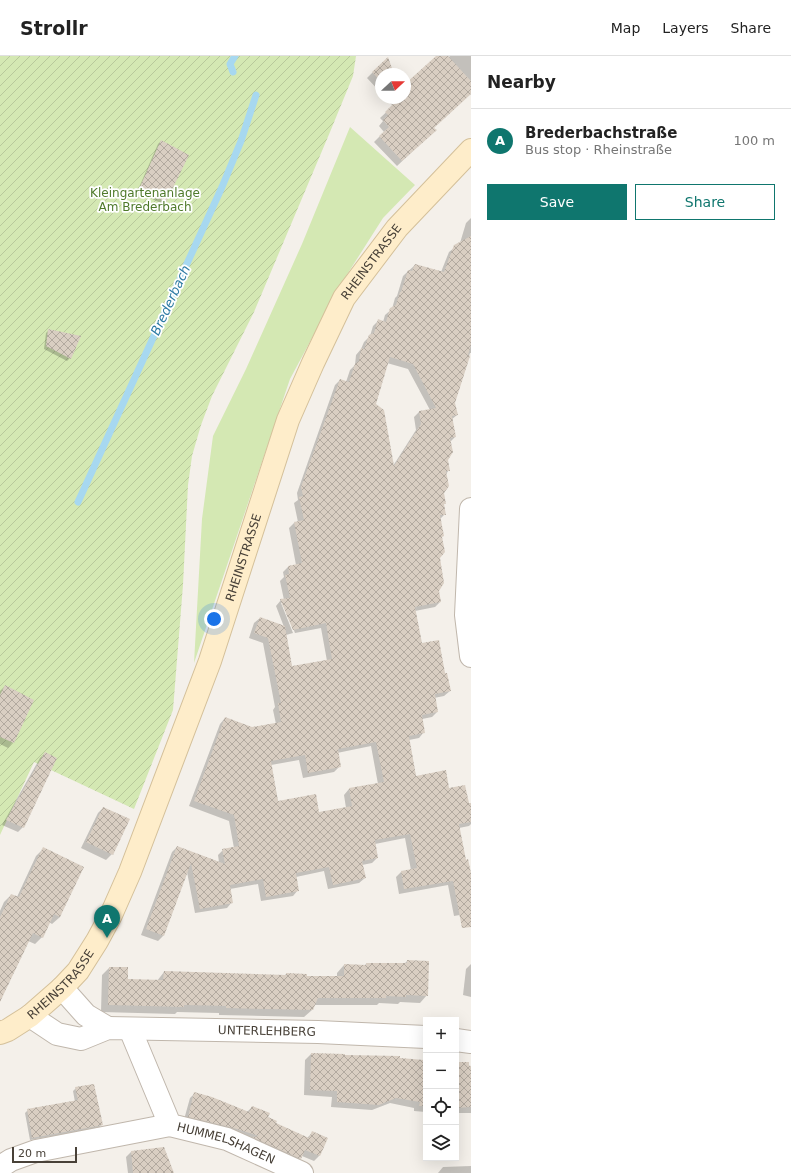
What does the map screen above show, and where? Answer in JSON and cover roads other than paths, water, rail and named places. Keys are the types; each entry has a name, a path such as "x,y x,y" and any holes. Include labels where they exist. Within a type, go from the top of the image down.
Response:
{"street":[{"name":"RHEINSTRASSE","path":"0,1033 8,1030 30,1016 62,988 78,970 97,941 111,915 130,872 212,654 288,420 313,363 344,298 397,228 471,150"},
{"path":"471,509 466,615 471,656"},
{"name":"UNTERLEHBERG","path":"62,988 86,1015 108,1028"},
{"name":"UNTERLEHBERG","path":"30,1016 57,1034 81,1039 108,1028 318,1032 423,1038"},
{"name":"HUMMELSHAGEN","path":"130,1029 170,1125"},
{"path":"459,1040 471,1042"},
{"name":"HUMMELSHAGEN","path":"0,1167 11,1160 36,1151 170,1125 228,1138 302,1173"}],"waterway":[{"name":"Brederbach","path":"233,72 230,64 235,56"},
{"name":"Brederbach","path":"78,502 222,187 241,141 256,95"}],"place":[{"name":"Brederbachstraße","path":"107,938"}],"park label":[{"name":"Kleingartenanlage Am Brederbach","path":"145,200"}]}
